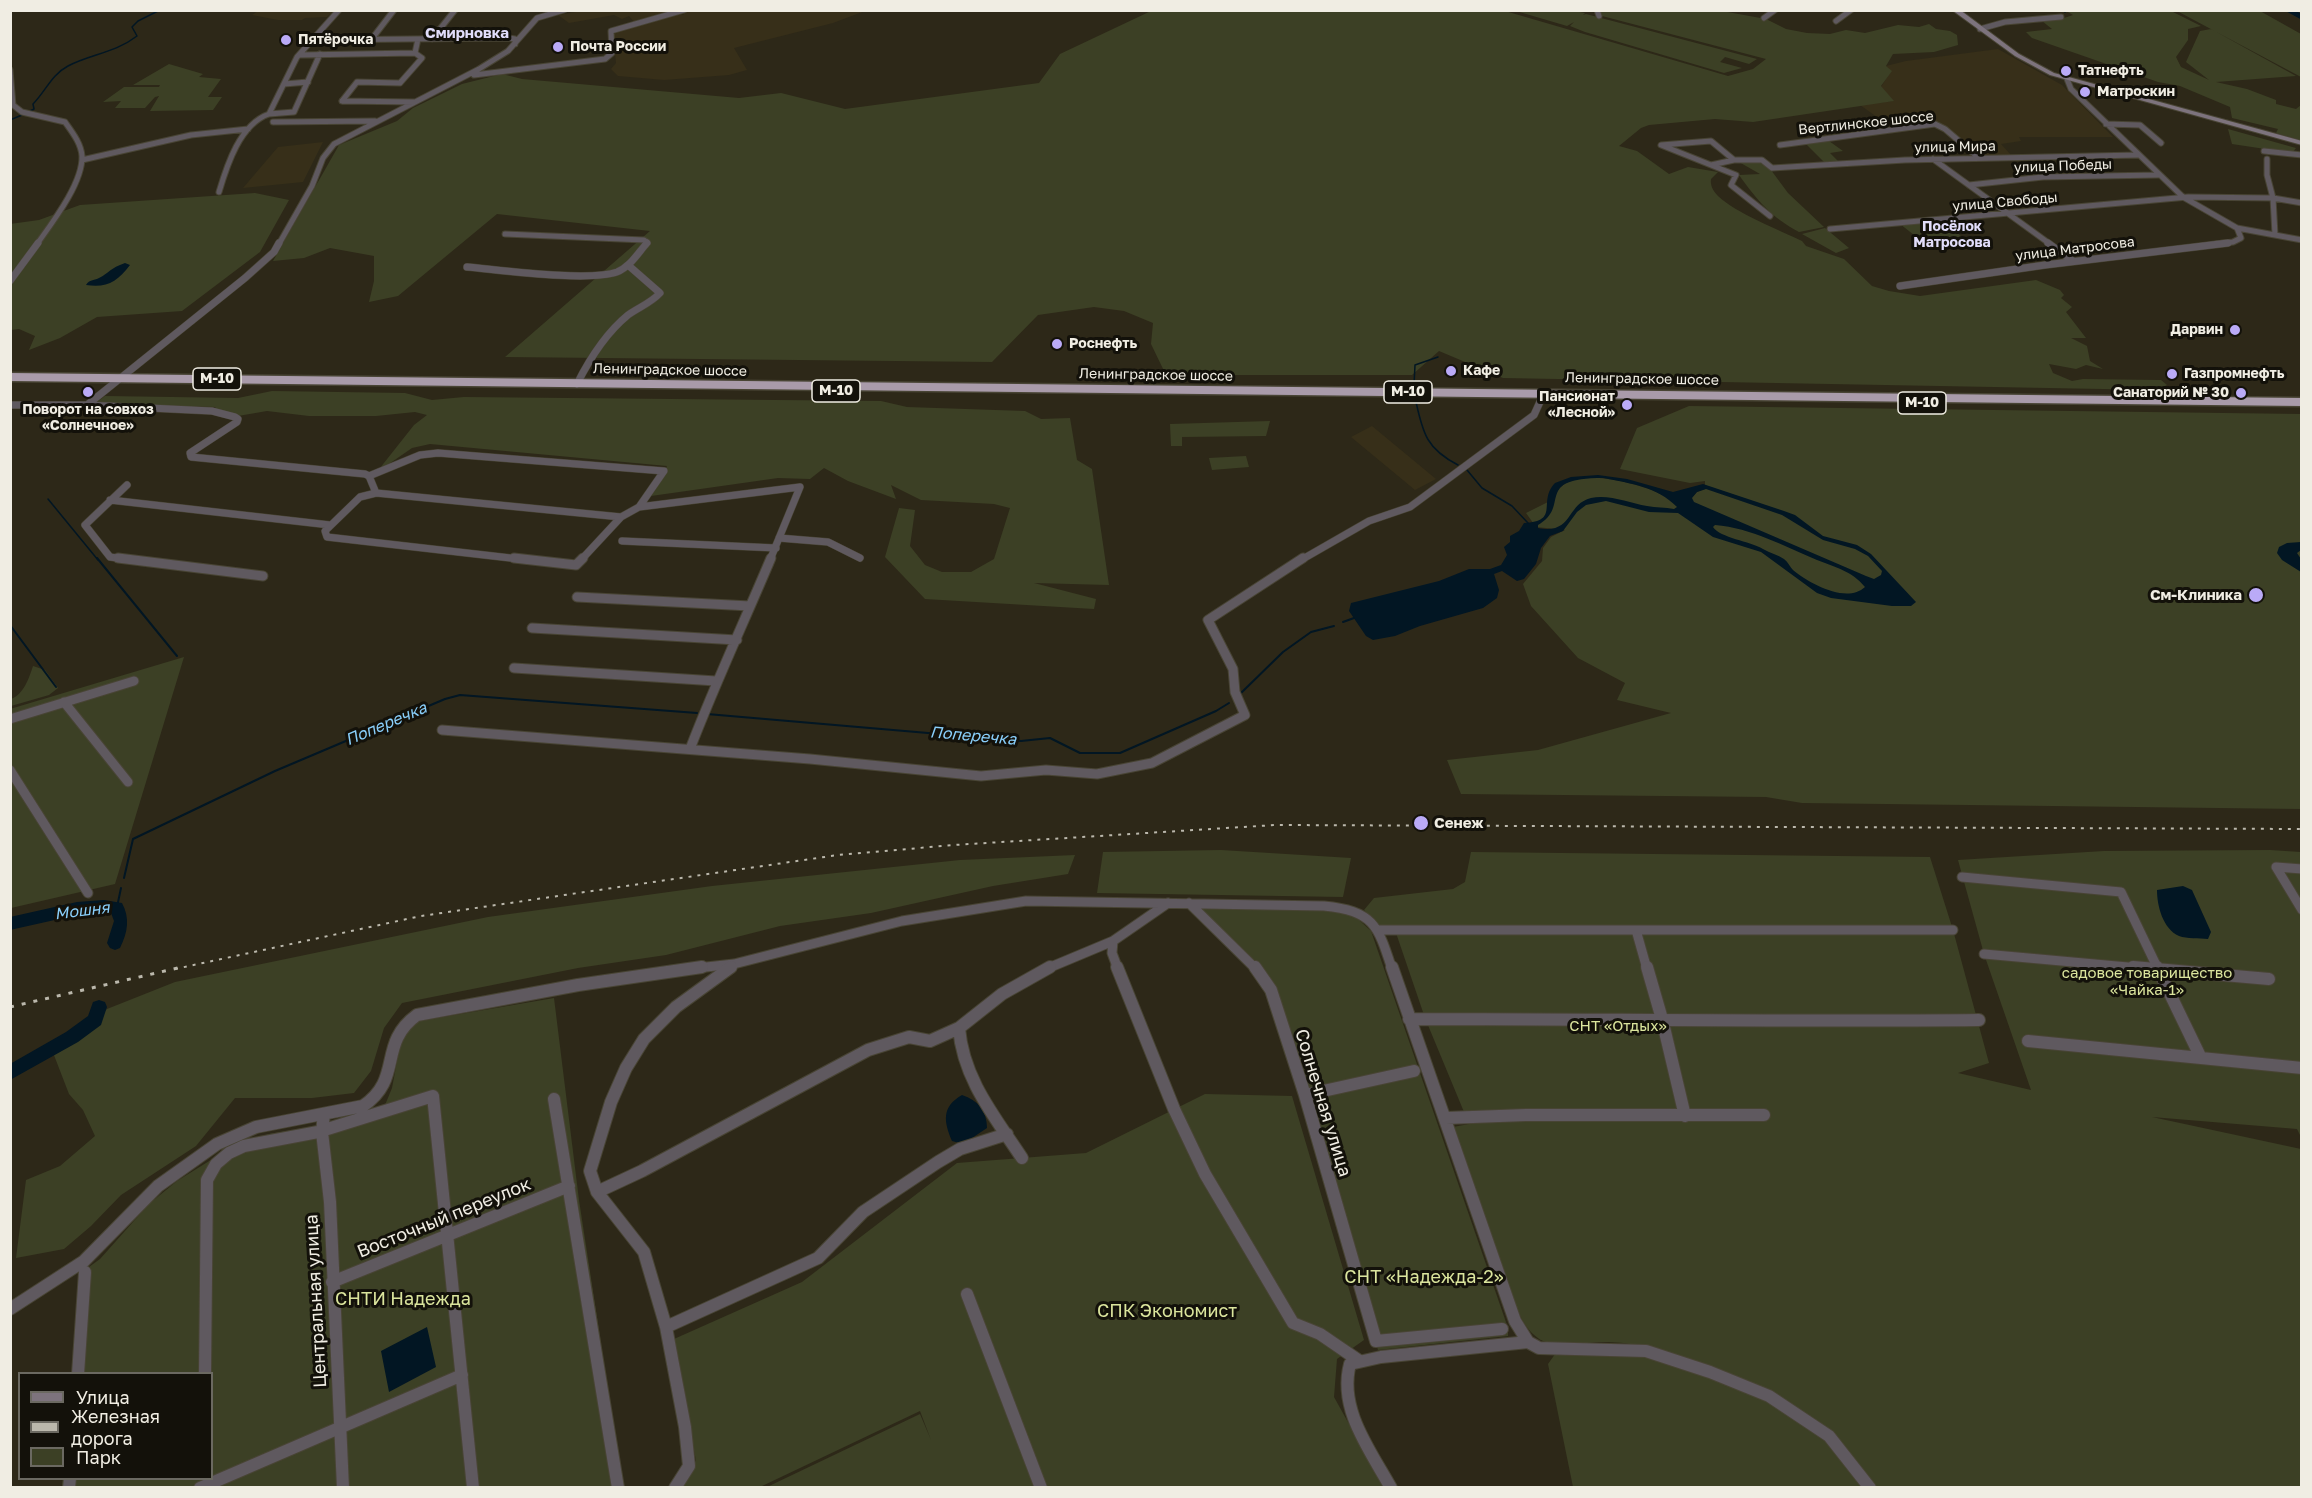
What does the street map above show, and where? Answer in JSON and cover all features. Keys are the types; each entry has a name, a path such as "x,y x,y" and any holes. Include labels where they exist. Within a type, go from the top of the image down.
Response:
{"highway":[{"name":"Ленинградское шоссе","path":"10,377 117,381 2301,402"},
{"name":"Ленинградское шоссе","path":"10,383 117,381 577,384 2301,407"}],"main road":[{"path":"1955,10 2033,65 2067,79 2301,143"}],"street":[{"path":"269,114 300,54 339,10"},
{"path":"371,40 394,10"},
{"path":"432,39 455,10"},
{"path":"87,405 264,261 280,244 330,148 508,51 516,41 523,37 537,18 564,10"},
{"path":"465,76 605,59 612,53 611,30 684,10"},
{"path":"1764,18 1775,10"},
{"path":"1836,21 1851,10"},
{"path":"1980,29 2000,23 2061,17"},
{"path":"311,40 509,38 516,41"},
{"path":"415,53 418,39"},
{"path":"300,54 415,53 422,58 400,83 357,82 342,101 418,102"},
{"path":"219,192 227,166 248,129 261,114 294,112 320,54"},
{"path":"10,70 13,105 22,112 65,122 77,138 82,160 70,194 10,281"},
{"path":"2067,79 2071,89 2182,197 2237,228 2301,240"},
{"path":"284,84 308,82"},
{"path":"273,123 378,121"},
{"name":"Вертлинское шоссе","path":"1780,145 1935,124 1946,129 1979,158"},
{"path":"2106,124 2140,125 2161,143"},
{"path":"82,160 191,135 248,129"},
{"path":"1734,160 1712,141 1661,145 1736,175 1731,185 1770,216"},
{"path":"2264,151 2288,155 2300,154"},
{"name":"улица Мира","path":"1711,165 1734,160 1762,160 1772,168 1933,159 2138,155"},
{"path":"1933,159 2073,261"},
{"path":"2267,159 2267,175 2273,198 2275,235"},
{"name":"улица Победы","path":"1969,185 2043,177 2158,175"},
{"name":"улица Свободы","path":"1830,229 2182,197 2273,198 2301,203"},
{"name":"улица Матросова","path":"1900,286 2073,261 2233,242 2241,238 2237,228"},
{"path":"467,267 615,273 628,265 647,242 644,240 505,234"},
{"path":"577,384 600,342 631,313 655,299 660,293 628,265"},
{"path":"442,730 690,749 981,776 1046,770 1097,774 1152,763 1245,715 1235,692 1233,669 1208,620 1325,544 1369,521 1410,507 1534,414 1543,396"},
{"path":"10,405 87,405 212,411 238,419 190,453 191,457 369,476 420,455 438,453 664,471 639,507 621,518 576,565 327,537 325,531 360,496 376,493 621,518"},
{"path":"369,476 376,493"},
{"path":"127,485 85,525 110,557 263,576"},
{"path":"639,507 800,487 737,640 716,681 690,749"},
{"path":"110,500 330,525"},
{"path":"779,538 828,542 860,558"},
{"path":"622,541 776,548"},
{"path":"577,597 750,606"},
{"path":"532,628 737,640"},
{"path":"514,668 716,681"},
{"path":"10,719 134,681"},
{"path":"64,702 128,782"},
{"path":"10,770 87,893"},
{"path":"2301,868 2276,867 2301,910"},
{"path":"1962,877 2121,892 2156,969 2201,1058"},
{"path":"10,1309 84,1261 158,1186 217,1144 256,1127 363,1106 375,1100 383,1089 398,1030 406,1020 417,1015 578,985 734,964 902,921 1026,901 1255,903 1346,908 1368,920 1378,930 1446,1118 1512,1313 1528,1342 1539,1348 1558,1350 1646,1351 1734,1381 1769,1396 1829,1436 1870,1488"},
{"path":"597,1192 642,1172 868,1050 909,1037 930,1041 959,1028 1002,994 1045,969 1113,941 1168,903"},
{"name":"Солнечная улица","path":"1189,903 1258,970 1271,990 1305,1095 1376,1341 1502,1329"},
{"path":"1378,930 1953,930"},
{"path":"1636,930 1662,1019 1685,1116"},
{"path":"1113,941 1112,953 1127,993 1174,1109 1205,1174 1293,1323 1320,1334 1358,1360"},
{"path":"1984,954 2269,979"},
{"path":"675,1488 692,1464 666,1327 644,1252 597,1192 590,1171 611,1102 626,1068 644,1040 676,1007 734,964"},
{"path":"1409,1018 1662,1019 1768,1022 1979,1020"},
{"path":"959,1028 960,1049 969,1074 1022,1158"},
{"path":"2028,1041 2301,1068"},
{"path":"1305,1095 1414,1071"},
{"path":"205,1372 207,1180 210,1169 218,1160 246,1145 268,1139 322,1132 334,1126 433,1096 473,1488"},
{"path":"554,1099 618,1488"},
{"name":"Центральная улица","path":"324,1114 322,1132 330,1202 343,1488"},
{"path":"1446,1118 1526,1115 1764,1115"},
{"path":"666,1327 818,1258 863,1212 938,1162 960,1149 1007,1134"},
{"name":"Восточный переулок","path":"332,1282 569,1186"},
{"path":"78,1372 85,1272"},
{"path":"967,1294 1041,1488"},
{"path":"1391,1488 1350,1408 1346,1392 1346,1374 1350,1364 1358,1360 1528,1342"},
{"path":"203,1485 462,1375"}],"shaded area":[{"path":"587,10 681,11 634,22 629,16 622,19 614,15 569,23 558,15"},
{"path":"258,11 334,11 327,17 278,20 252,15"},
{"path":"865,11 833,23 734,48 747,70 729,75 664,80 618,76 611,69 616,63 613,34 616,30 678,13 684,15 682,12"},
{"path":"1998,49 2062,85 2113,137 2019,137 2021,141 2001,144 2011,155 1984,155 1972,144 1965,143 1935,121 1891,127 1860,105 1893,101 1881,87 1891,71 1886,66 1906,61"},
{"path":"323,142 303,182 243,188 278,147"},
{"path":"1372,426 1436,479 1415,490 1351,437"}],"green space":[{"path":"1151,11 1505,11 1728,76 1753,69 1766,59 1602,16 1600,11 1722,11 1766,19 1786,29 1807,33 1830,34 1846,30 1865,33 1898,25 1919,27 1929,24 1936,29 1950,31 1957,35 1958,45 1934,52 1893,54 1886,66 1892,71 1881,86 1894,101 1753,122 1715,119 1649,125 1641,128 1619,146 1637,151 1669,174 1688,167 1718,172 1711,179 1711,186 1725,202 1758,221 1802,241 1806,246 1844,259 1872,286 1920,296 2036,280 2060,290 2064,295 2061,298 2072,307 2066,312 2086,338 2071,338 2087,346 2090,361 2103,369 2086,365 2076,369 2049,364 2053,373 2072,381 2083,379 2161,380 2167,385 2157,390 1503,378 1439,351 1412,375 1166,375 1151,344 1153,323 1124,311 1094,307 1038,315 992,362 505,357 650,231 497,214 398,296 369,302 374,281 374,256 330,248 304,258 273,261 339,145 397,121 413,108 462,84 502,74 522,79 739,98 781,93 845,109 1039,83 1060,54"},
{"path":"1516,11 1585,13 1583,15 1757,59 1749,64 1725,57 1720,62 1742,68 1724,73 1585,32 1570,26 1574,22 1567,26"},
{"path":"2066,11 2171,11 2201,26 2188,29 2188,40 2176,57 2181,67 2209,80 2186,62 2200,31 2211,29 2296,76 2216,82 2247,89 2276,100 2276,104 2296,109 2301,105 2301,140 2276,133 2278,129 2232,118 2230,107 2180,86 2158,82 2032,38 2026,32 2052,29 2042,21 2073,15"},
{"path":"2177,11 2260,11 2301,34 2301,77"},
{"path":"169,64 203,74 199,77 221,79 208,97 222,97 213,110 150,111 159,96 155,97 145,108 115,108 121,101 103,102 124,87 159,87 160,85 133,85"},
{"path":"2228,129 2296,148 2292,153 2232,144"},
{"path":"1829,141 1843,151 1830,153 1839,162 1824,162 1806,144"},
{"path":"1760,161 1768,166 1788,193 1824,227 1799,232 1781,221 1765,207 1739,175 1760,174 1739,162"},
{"path":"255,193 289,200 260,252 182,311 97,317 60,338 29,350 35,336 19,329 11,330 10,224 39,220 80,205"},
{"path":"1945,221 1963,238 1923,242 1900,224"},
{"path":"1825,228 1849,248 1836,253 1802,234"},
{"path":"272,391 405,393 432,400 464,397 881,401 907,407 1025,411 1041,419 1070,418 1077,460 1092,469 1109,585 1034,583 1096,599 1094,609 925,599 885,557 899,508 915,510 910,546 925,565 942,572 971,572 994,559 1010,508 994,504 921,500 891,485 896,499 848,481 824,468 810,479 778,478 651,496 667,466 430,444 412,448 380,468 414,425 427,415 415,412 376,416 309,416 267,411 238,416 219,413 215,407 94,404 105,396 238,398"},
{"path":"1689,406 2301,414 2301,809 1802,803 1766,797 1461,794 1447,760 1538,750 1671,713 1617,700 1625,683 1578,658 1531,606 1523,584 1542,561 1543,548 1551,537 1565,530 1536,527 1526,513 1554,499 1559,488 1581,478 1623,482 1674,498 1691,498 1697,492 1705,489 1705,481 1690,483 1620,469 1637,428"},
{"path":"1270,421 1266,436 1182,437 1182,446 1171,446 1170,424"},
{"path":"1246,456 1249,467 1212,470 1209,458"},
{"path":"184,657 115,884 11,908 10,709"},
{"path":"33,666 45,670 58,688 49,695 11,706 11,699 23,690"},
{"path":"1221,850 1351,858 1343,897 1097,893 1103,852"},
{"path":"2270,850 2301,852 2301,1137 2297,1129 2152,1117 2301,1149 2301,1487 1573,1487 1548,1364 1558,1350 1594,1349 1708,1367 1634,1344 1549,1343 1537,1338 1528,1329 1513,1300 1453,1127 1469,1124 1425,1018 1395,930 1380,927 1364,910 1374,898 1453,889 1465,882 1471,852 1930,857 1953,930 1989,1063 1958,1073 2031,1090 1984,954 1958,860 2104,851"},
{"path":"1075,855 1068,874 993,886 871,913 780,926 666,955 578,968 402,1003 384,1028 371,1071 354,1093 312,1098 235,1098 196,1146 121,1195 91,1226 64,1249 16,1258 26,1180 60,1166 95,1136 83,1110 69,1094 52,1050 107,1009 175,982 488,917 712,886 960,860"},
{"name":"СНТ «Надежда-2»","path":"1194,908 1340,910 1359,920 1371,931 1508,1328 1508,1336 1378,1350 1271,990"},
{"name":"СНТИ Надежда","path":"554,998 579,1200 623,1487 62,1488 63,1480 213,1480 213,1372 72,1372 82,1272 100,1259 149,1204 177,1181 235,1145 269,1134 317,1126 383,1110 392,1088 402,1035 414,1022"},
{"name":"СПК Экономист","path":"1205,1094 1292,1096 1364,1340 1337,1359 1334,1397 1384,1487 767,1487 920,1414 931,1440 920,1411 760,1487 675,1487 689,1466 696,1461 674,1339 802,1282 957,1163 1086,1153"}],"water":[{"path":"125,263 130,265 116,280 100,286 86,285 90,281"},
{"path":"1598,475 1627,479 1673,492 1703,484 1784,511 1795,515 1823,536 1857,545 1871,554 1916,602 1911,606 1892,606 1831,598 1817,593 1761,552 1713,537 1678,513 1649,512 1606,501 1586,505 1577,512 1563,531 1550,536 1541,548 1536,564 1524,579 1517,581 1502,571 1494,574 1499,590 1497,598 1483,608 1420,626 1395,636 1373,640 1366,636 1349,611 1351,603 1439,581 1469,569 1490,569 1501,565 1507,555 1504,547 1510,542 1510,536 1519,531 1524,523 1542,519 1547,509 1550,490 1555,483 1571,477","holes":["1603,478 1652,490 1677,507 1674,509 1654,507 1612,498 1591,498 1577,506 1558,527 1538,528 1538,525 1548,518 1553,510 1560,488 1581,479","1706,489 1782,515 1823,540 1855,549 1868,556 1882,571 1881,575 1874,579 1866,576 1694,502 1692,498 1697,492","1715,525 1729,527 1767,538 1843,570 1865,587 1857,592 1849,593 1829,590 1800,575 1782,558 1757,546 1722,534 1713,527"]},
{"path":"2301,542 2301,550 2297,553 2301,559 2301,572 2282,560 2277,553 2279,547 2287,543"},
{"path":"2183,886 2192,890 2211,932 2208,939 2179,936 2173,933 2165,923 2158,903 2157,890"},
{"path":"962,1095 981,1107 987,1128 963,1144 952,1141 946,1121 950,1105"},
{"path":"427,1327 436,1367 389,1392 381,1351"}],"waterway":[{"path":"30,111 34,109 33,104 62,70 129,42 137,36 132,27 138,21 160,10"},
{"path":"2289,10 2302,17"},
{"path":"10,120 22,115"},
{"path":"1414,385 1415,365 1438,357"},
{"path":"1416,402 1428,440 1439,453 1458,465"},
{"path":"1467,470 1482,488 1512,506 1528,523"},
{"path":"48,499 98,560"},
{"path":"97,558 177,656"},
{"name":"Поперечка","path":"1343,622 1354,618"},
{"path":"10,625 56,687"},
{"name":"Поперечка","path":"1241,693 1283,652 1311,632 1334,626"},
{"name":"Поперечка","path":"124,878 133,839 275,771 445,699 460,695 697,713"},
{"name":"Поперечка","path":"707,714 1021,741 1050,738 1080,753 1120,753 1216,711 1229,703"},
{"name":"Поперечка","path":"117,907 121,888"},
{"name":"Мошня","path":"10,924 77,908 117,907 121,921 115,943"},
{"name":"Мошня","path":"10,1073 72,1037 95,1020 99,1007"}],"railway":[{"path":"175,969 421,916 838,855 954,845 1275,825 2302,829"},
{"path":"10,1007 182,967"}],"place":[{"name":"Пятёрочка","path":"286,40"},
{"name":"Почта России","path":"558,47"},
{"name":"Татнефть","path":"2066,71"},
{"name":"Матроскин","path":"2085,92"},
{"name":"Дарвин","path":"2235,330"},
{"name":"Роснефть","path":"1057,344"},
{"name":"Кафе","path":"1451,371"},
{"name":"Газпромнефть","path":"2172,374"},
{"name":"Поворот на совхоз «Солнечное»","path":"88,392"},
{"name":"Санаторий № 30","path":"2241,393"},
{"name":"Пансионат «Лесной»","path":"1627,405"},
{"name":"См-Клиника","path":"2256,595"},
{"name":"Сенеж","path":"1421,823"}],"district":[{"name":"Смирновка","path":"467,33"},
{"name":"Посёлок Матросова","path":"1952,236"}],"park label":[{"name":"садовое товарищество «Чайка-1»","path":"2147,982"},
{"name":"СНТ «Отдых»","path":"1618,1026"}]}
